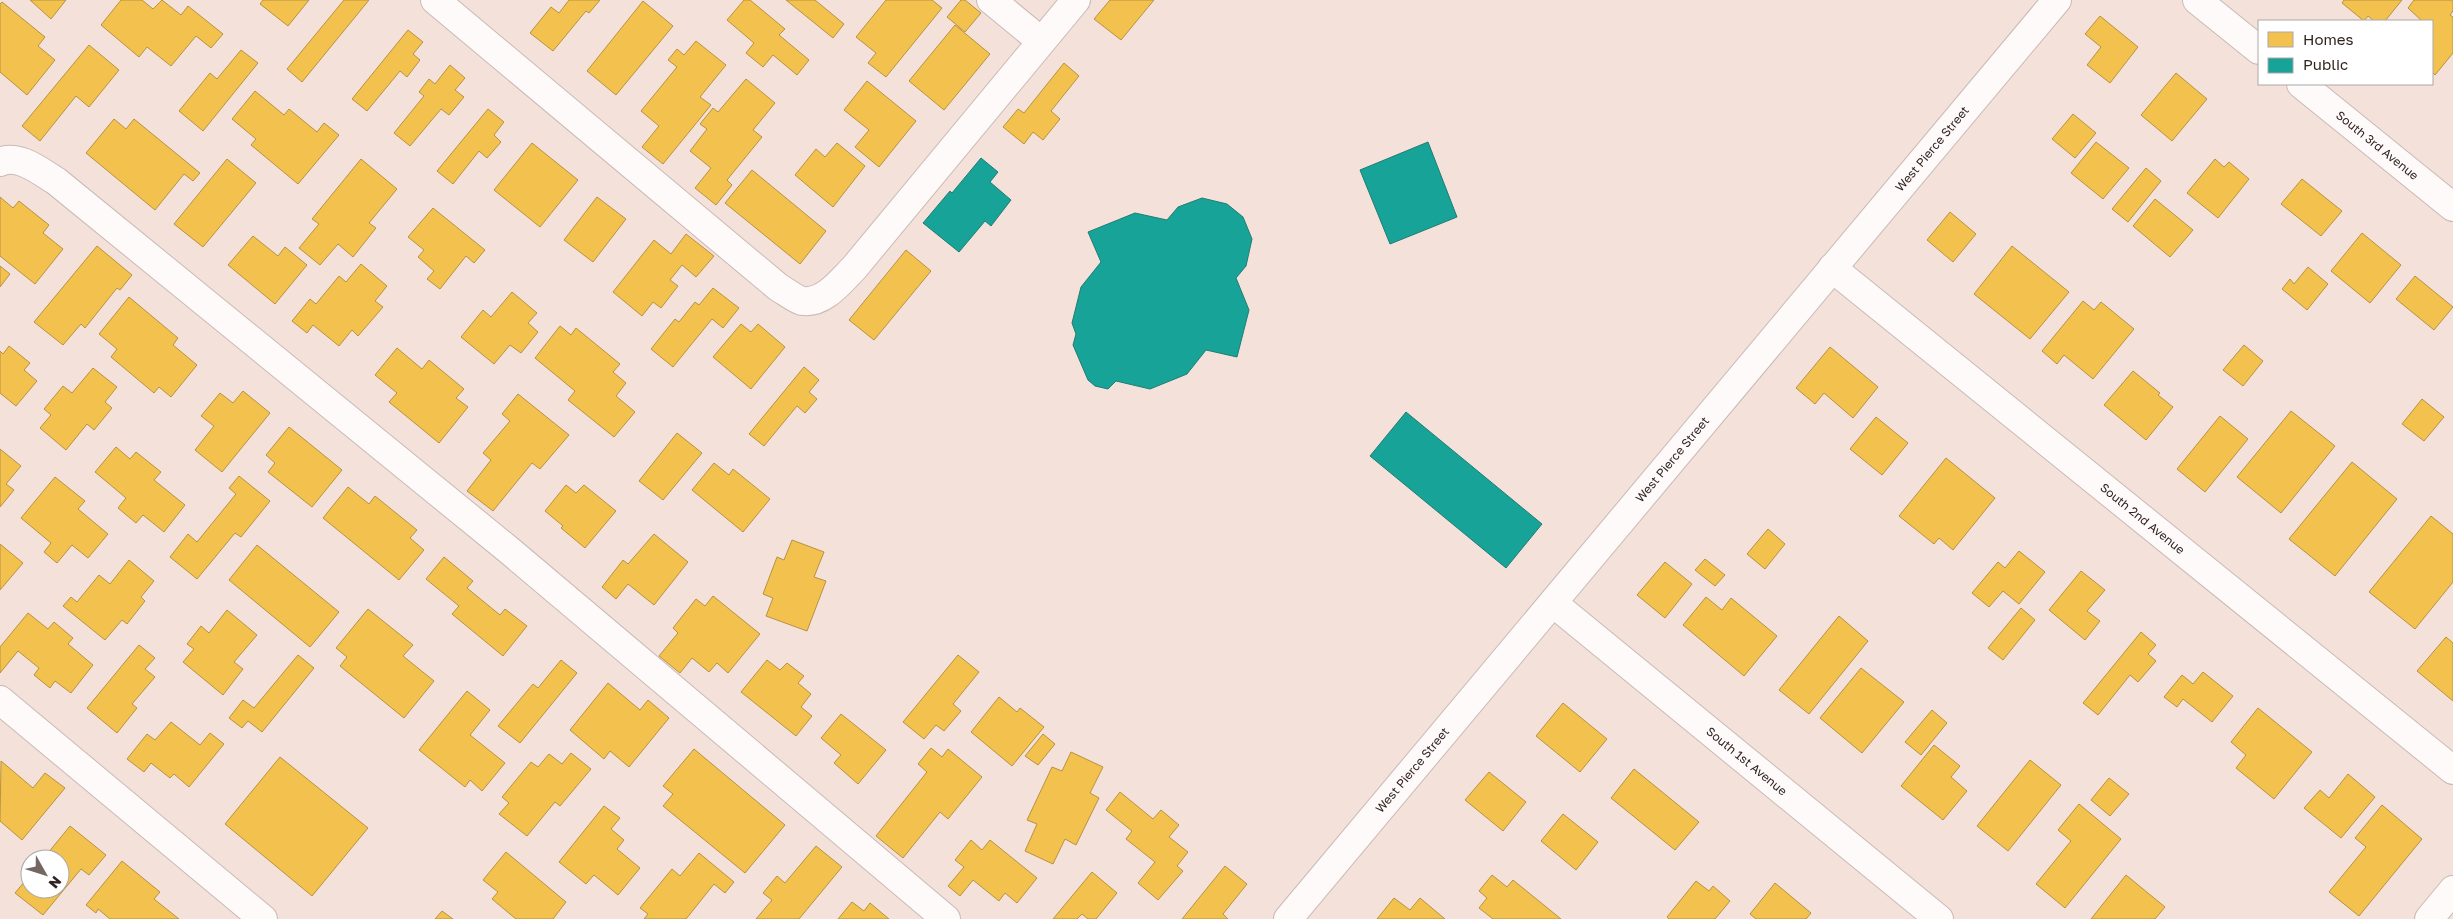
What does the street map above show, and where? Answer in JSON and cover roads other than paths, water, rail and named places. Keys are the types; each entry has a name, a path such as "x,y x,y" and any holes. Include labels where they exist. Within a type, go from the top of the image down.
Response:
{"street":[{"path":"435,0 778,287 801,301 816,300 834,289 854,268 1076,0"},
{"path":"991,0 1041,41"},
{"name":"West Pierce Street","path":"1288,919 2057,0"},
{"path":"2197,0 2258,49"},
{"name":"South 3rd Avenue","path":"2302,85 2453,207"},
{"path":"0,162 6,159 22,162 56,181 510,550 946,919"},
{"name":"South 2nd Avenue","path":"1832,268 2453,770"},
{"name":"South 1st Avenue","path":"1553,603 1939,919"},
{"path":"0,700 262,919"},
{"path":"2429,919 2453,890"}]}
